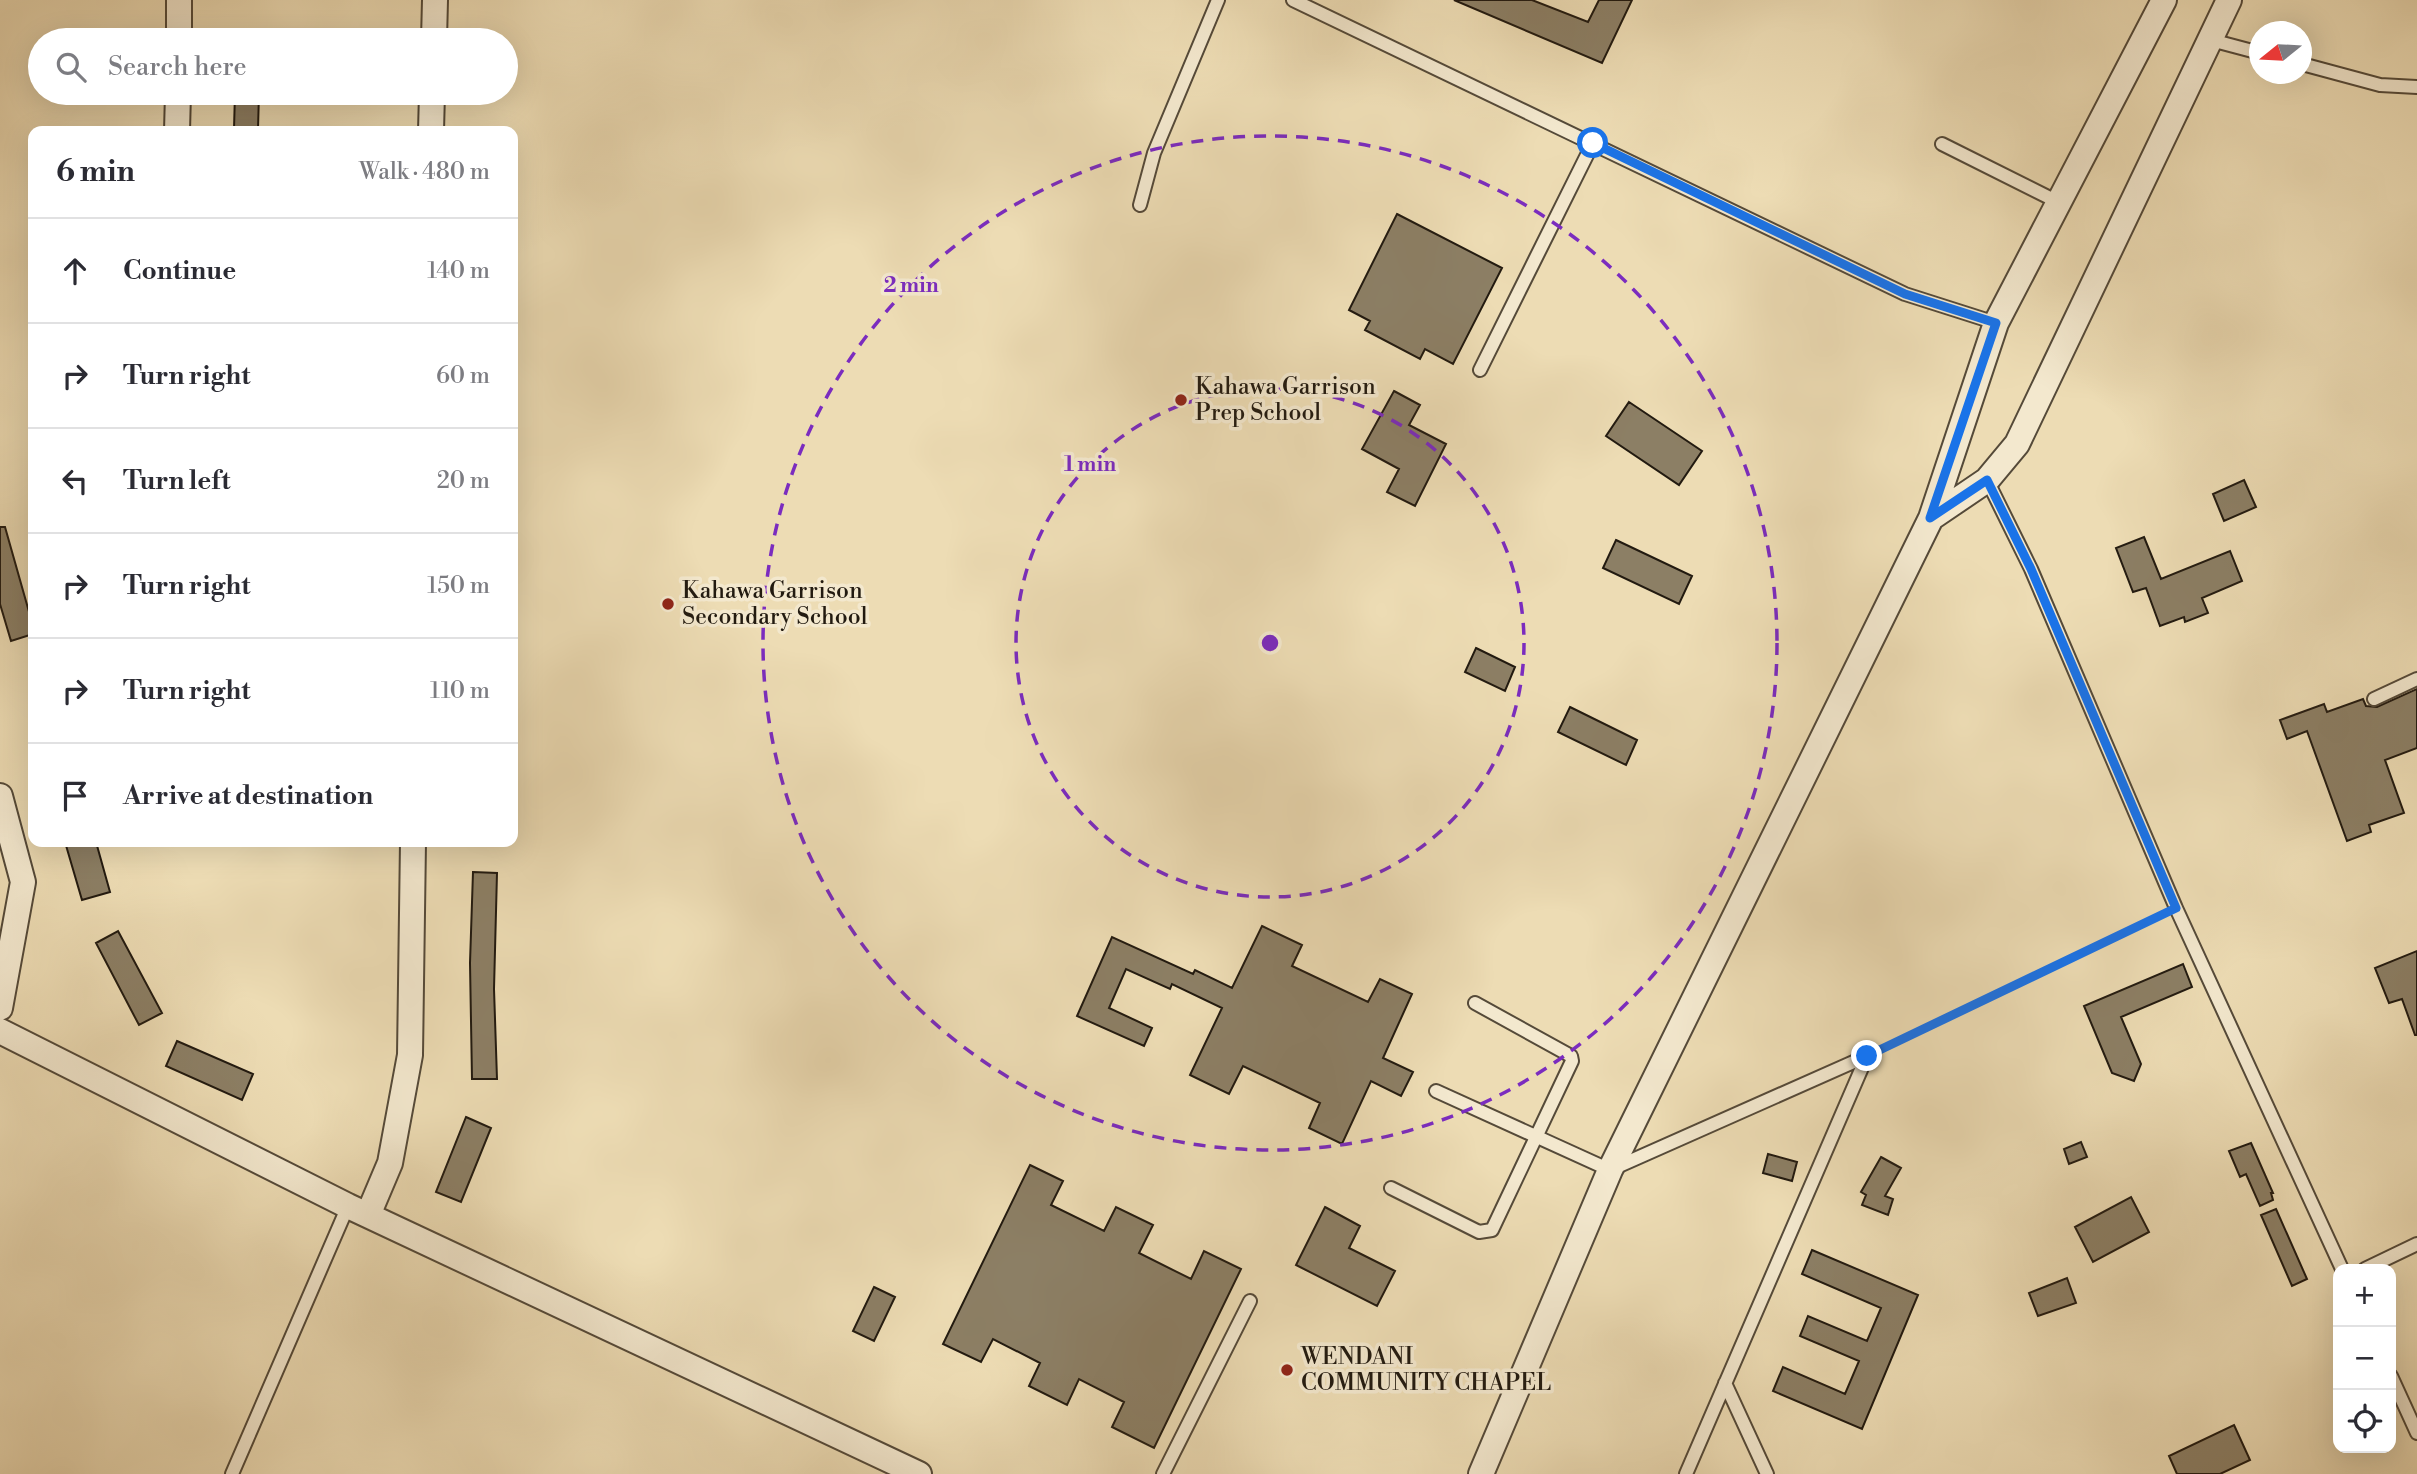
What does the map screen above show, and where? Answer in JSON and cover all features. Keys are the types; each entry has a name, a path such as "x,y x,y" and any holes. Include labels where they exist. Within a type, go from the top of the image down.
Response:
{"street":[{"path":"179,0 179,28"},
{"path":"434,28 435,0"},
{"path":"1482,1474 1610,1170 1930,518 1996,323 2164,0"},
{"path":"1930,518 1987,480 2017,444 2229,0"},
{"path":"177,126 178,105"},
{"path":"431,126 432,105"},
{"path":"0,796 23,882 0,1008"},
{"path":"358,1210 390,1163 410,1055 413,847"},
{"path":"0,1031 358,1210 919,1474"}],"lane":[{"path":"1140,205 1154,153 1218,0"},
{"path":"1293,0 1905,294 1996,323"},
{"path":"2210,40 2249,50"},
{"path":"2312,67 2380,85 2417,87"},
{"path":"1480,370 1593,143"},
{"path":"1942,144 2060,203"},
{"path":"1987,480 2031,569 2176,908 2340,1264"},
{"path":"2374,699 2417,679"},
{"path":"1391,1188 1486,1233 1492,1230 1538,1137 1572,1061 1571,1056 1475,1003"},
{"path":"1436,1091 1610,1170 1867,1056"},
{"path":"1686,1474 1867,1056"},
{"path":"232,1474 358,1210"},
{"path":"2375,1264 2417,1244"},
{"path":"1163,1474 1250,1301"},
{"path":"1725,1383 1767,1474"},
{"path":"2396,1387 2417,1433"}],"path":[{"path":"1867,1056 2176,908"}],"building":[{"path":"1454,0 1532,0 1588,22 1599,0 1632,0 1602,63"},
{"path":"235,105 259,105 258,126 234,126"},
{"path":"1397,214 1502,268 1453,364 1425,349 1420,359 1365,330 1370,321 1349,310"},
{"path":"1394,391 1420,405 1409,425 1446,444 1415,506 1387,492 1399,469 1362,449"},
{"path":"1629,402 1702,451 1679,485 1606,436"},
{"path":"2244,480 2256,507 2224,521 2213,494"},
{"path":"0,527 5,527 28,608 28,636 11,641 0,604"},
{"path":"2144,537 2161,579 2230,551 2242,581 2202,598 2208,613 2185,622 2184,617 2160,626 2146,588 2133,592 2116,548"},
{"path":"1616,540 1692,576 1679,604 1603,568"},
{"path":"1476,648 1515,667 1505,691 1465,672"},
{"path":"2417,689 2417,748 2385,760 2404,813 2369,825 2371,832 2347,841 2307,731 2287,739 2280,720 2324,704 2327,712 2363,699 2366,706 2377,707"},
{"path":"1570,707 1637,740 1626,765 1558,732"},
{"path":"66,847 97,847 110,892 82,900"},
{"path":"473,872 497,873 494,989 497,1079 472,1079 470,963"},
{"path":"1262,926 1302,945 1292,966 1368,1002 1380,979 1412,994 1383,1058 1413,1072 1401,1096 1371,1081 1342,1144 1309,1128 1320,1103 1243,1066 1229,1094 1190,1075 1222,1008 1172,984 1170,989 1126,969 1109,1008 1152,1028 1144,1046 1077,1016 1112,937 1193,974 1195,970 1232,988"},
{"path":"118,931 162,1013 139,1025 96,943"},
{"path":"2417,951 2415,1035 2402,999 2389,1003 2375,968"},
{"path":"2183,964 2192,987 2121,1017 2141,1064 2134,1081 2112,1073 2084,1006"},
{"path":"177,1041 253,1074 242,1100 166,1066"},
{"path":"466,1117 491,1128 461,1202 436,1192"},
{"path":"2081,1142 2087,1157 2069,1164 2064,1149"},
{"path":"2251,1143 2273,1193 2273,1200 2260,1206 2246,1174 2240,1177 2229,1151"},
{"path":"1768,1154 1797,1162 1792,1181 1763,1173"},
{"path":"1881,1157 1901,1168 1885,1196 1893,1199 1888,1215 1862,1205 1866,1195 1861,1192"},
{"path":"1030,1165 1063,1181 1051,1205 1104,1231 1116,1207 1153,1225 1139,1253 1191,1279 1204,1251 1241,1269 1154,1448 1112,1427 1124,1402 1079,1379 1067,1405 1029,1386 1040,1363 993,1339 981,1362 943,1344"},
{"path":"2131,1197 2149,1232 2093,1262 2075,1227"},
{"path":"1325,1207 1360,1226 1349,1248 1395,1271 1377,1306 1296,1265"},
{"path":"2276,1209 2307,1279 2292,1286 2261,1215"},
{"path":"1812,1250 1918,1295 1862,1429 1773,1391 1783,1367 1845,1394 1859,1361 1800,1336 1808,1316 1867,1341 1881,1308 1802,1274"},
{"path":"2067,1278 2076,1303 2038,1316 2029,1293"},
{"path":"874,1287 895,1297 874,1341 853,1331"},
{"path":"2234,1425 2250,1460 2220,1474 2177,1474 2169,1456"}],"place":[{"name":"Kahawa Garrison Prep School","path":"1181,400"},
{"name":"Kahawa Garrison Secondary School","path":"668,604"},
{"name":"WENDANI COMMUNITY CHAPEL","path":"1287,1370"}],"route":[{"path":"1593,143 1905,294 1996,323 1930,518 1987,480 2031,569 2176,908 1867,1056"}]}
